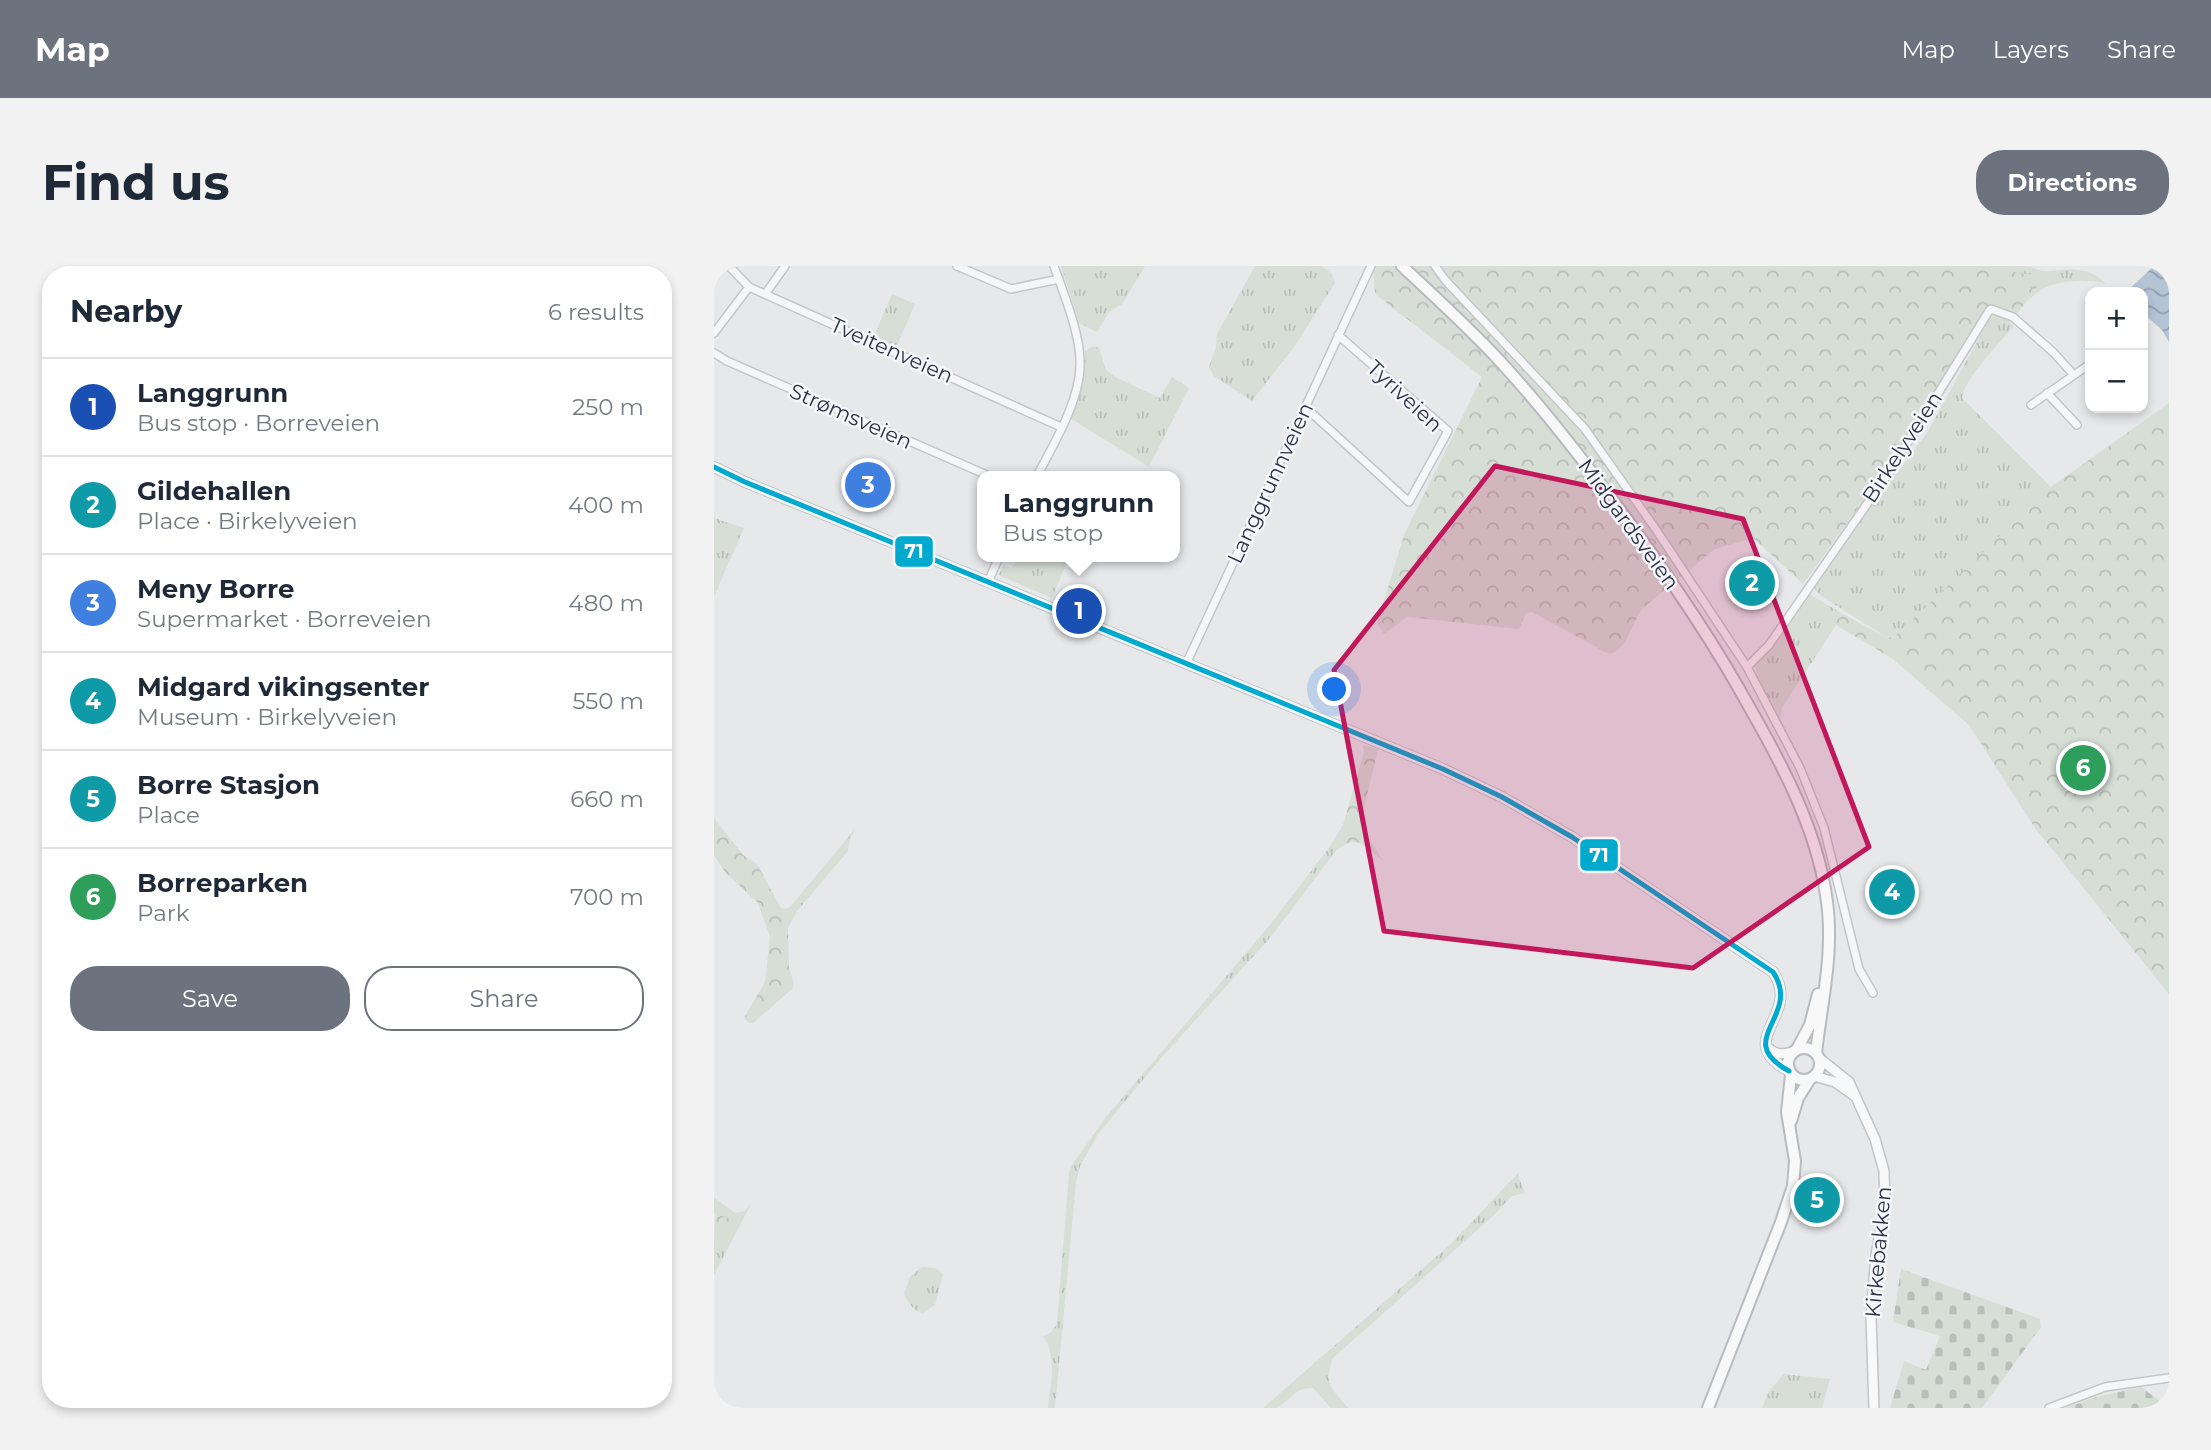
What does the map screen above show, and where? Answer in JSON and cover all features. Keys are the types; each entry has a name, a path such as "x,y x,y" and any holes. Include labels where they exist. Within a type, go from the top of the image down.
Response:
{"highway":[{"name":"Midgardsveien","path":"1402,267 1446,306 1515,378 1577,453 1658,560 1704,629 1744,695 1781,766 1803,818 1820,898 1822,966 1813,1016 1795,1050"},
{"name":"Midgardsveien","path":"1803,818 1810,828 1821,866 1830,929 1818,1055"},
{"path":"1709,1408 1790,1199 1795,1161 1787,1112 1790,1073 1787,1061 1795,1050 1808,1048 1818,1055 1820,1068 1798,1098 1790,1127"},
{"path":"1790,1073 1799,1080 1812,1078"}],"main road":[{"path":"714,467 1469,781 1572,837 1773,972 1780,985 1782,998 1767,1034 1766,1053 1790,1073"},
{"path":"1766,1046 1780,1055 1795,1050"},
{"name":"Kirkebakken","path":"1818,1055 1849,1082 1881,1156 1886,1188 1871,1307 1874,1408"},
{"path":"1812,1078 1835,1082 1859,1100"}],"street":[{"name":"Tveitenveien","path":"729,266 750,287 1061,427"},
{"path":"766,293 785,266"},
{"path":"957,266 1011,289 1059,279"},
{"path":"1039,471 1071,403 1080,368 1078,344 1054,266"},
{"name":"Langgrunnveien","path":"1186,664 1371,266"},
{"path":"1435,266 1585,429 1657,531 1747,667 1800,768 1824,828 1859,969 1873,993"},
{"path":"714,333 750,287"},
{"name":"Birkelyveien","path":"1747,667 1769,645 1892,468 1991,309 2013,317 2053,352 2073,374"},
{"name":"Tyriveien","path":"1306,407 1409,502 1448,431 1338,335"},
{"name":"Strømsveien","path":"714,353 978,471"},
{"path":"2031,405 2085,367"},
{"path":"2047,393 2077,425"},
{"path":"988,582 997,562"},
{"path":"2049,1408 2105,1387 2169,1378"}],"highlighted area":[{"path":"1495,466 1743,519 1869,847 1693,968 1384,931 1334,670"}],"green space":[{"path":"1061,266 1145,266 1122,304 1109,312 1097,332 1079,323"},
{"path":"1255,266 1322,266 1332,274 1335,283 1294,347 1252,401 1214,376 1209,367 1217,334"},
{"path":"1373,266 2009,266 2016,273 2045,276 2011,322 1993,308 1882,475 1803,584 1753,538 1715,549 1644,607 1621,647 1609,654 1532,612 1526,613 1519,629 1407,617 1384,634 1377,623 1404,535 1482,377 1375,294"},
{"path":"2009,266 2026,266 2045,271 2087,271 2106,284 2081,281 2053,285 2034,295 2025,304 2033,293"},
{"path":"892,294 915,304 896,348 873,338"},
{"path":"2001,314 2014,326 1976,370 1962,398 2051,487 1900,632 1892,638 1886,637 1821,596 1815,589 1817,579 1927,433 1990,318"},
{"path":"1093,346 1099,348 1106,370 1160,398 1172,377 1189,388 1149,467 1070,418 1082,388 1085,351"},
{"path":"2169,403 2169,994 2035,828 1969,725 1893,659 1835,622 1839,615 1843,614 1886,637 1893,638 2051,487"},
{"path":"714,518 744,528 714,596"},
{"path":"1015,562 1067,562 1052,598 999,575 1003,565 1012,568"},
{"path":"1809,594 1843,614 1835,622 1836,625 1782,708 1780,719 1755,677 1756,663"},
{"path":"1363,745 1378,749 1361,820 1364,831 1384,862 1360,843 1349,843 1335,852 1331,845 1343,825 1364,752"},
{"path":"714,818 743,855 757,864 781,908 791,906 797,911 788,928 789,969 793,988 753,1023 744,1018 765,982 770,937 758,903 725,872 714,855"},
{"path":"855,829 848,851 797,911 791,906"},
{"path":"1331,845 1335,852 1269,939 1161,1058 1098,1134 1080,1166 1076,1182 1055,1408 1048,1408 1052,1362 1048,1344 1043,1336 1050,1333 1057,1324 1069,1173 1072,1165 1106,1117 1269,926"},
{"path":"1519,1172 1525,1193 1512,1196 1333,1358 1330,1385 1348,1408 1331,1408 1313,1388 1307,1388 1276,1408 1263,1408 1453,1242"},
{"path":"714,1197 735,1213 745,1211 751,1204 714,1275 714,1242 725,1243 735,1227 729,1220 714,1214"},
{"path":"715,1213 729,1220 735,1227 735,1234 725,1243 714,1242"},
{"path":"922,1267 935,1268 943,1274 935,1305 923,1313 911,1306 904,1293 910,1277"},
{"path":"1901,1269 2040,1319 2041,1327 1982,1408 1890,1408 1904,1361 1926,1370 1940,1336 1893,1322"},
{"path":"1784,1374 1830,1379 1822,1408 1762,1408 1769,1391"},
{"path":"2141,1387 2169,1408 2065,1408 2096,1397"}],"water":[{"path":"2154,266 2169,266 2169,342 2162,330 2148,317 2148,287 2131,287"}],"transit line":[{"name":"71","path":"714,467 1443,769 1502,797 1572,837 1773,972 1780,988 1780,1002 1766,1038 1766,1049 1773,1060 1789,1071"}],"place":[{"name":"Meny Borre","path":"868,485"},
{"name":"Gildehallen","path":"1752,583"},
{"name":"Langgrunn","path":"1079,611"},
{"name":"Borreparken","path":"2083,768"},
{"name":"Midgard vikingsenter","path":"1892,892"},
{"name":"Borre Stasjon","path":"1817,1200"}]}
